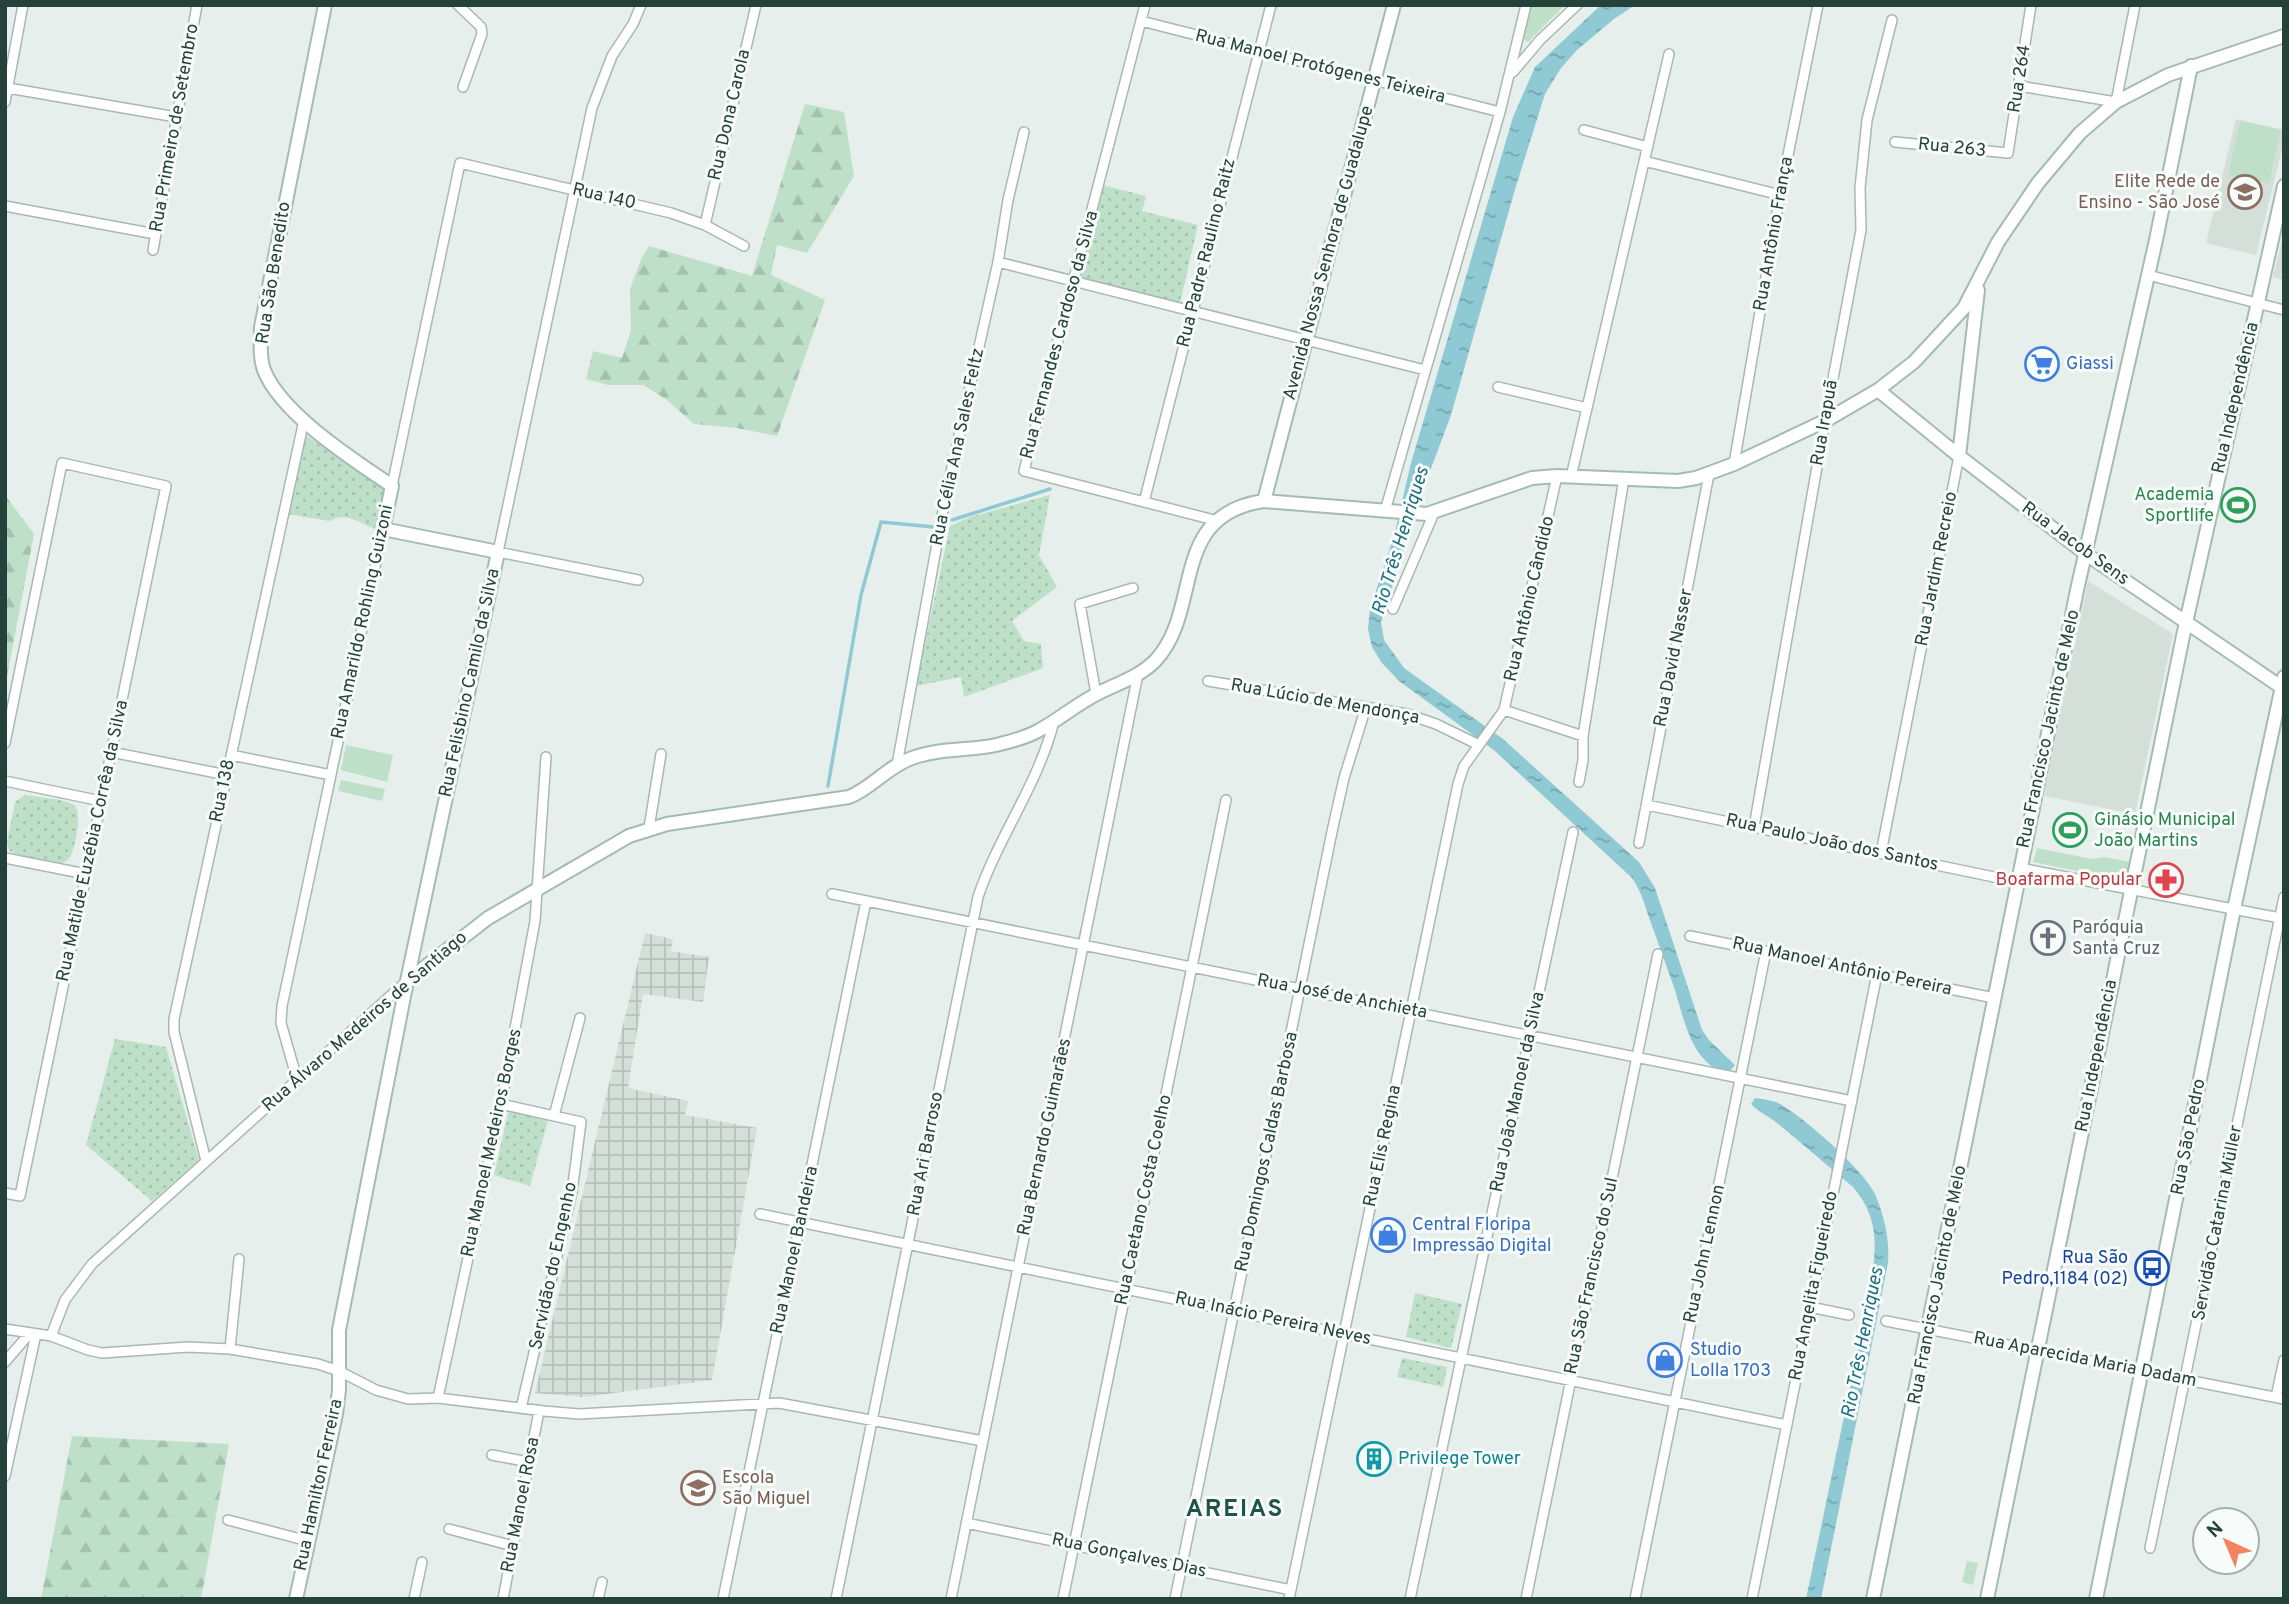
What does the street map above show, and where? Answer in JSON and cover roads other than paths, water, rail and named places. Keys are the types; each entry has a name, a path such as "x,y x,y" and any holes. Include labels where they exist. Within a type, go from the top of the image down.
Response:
{"street":[{"path":"5,102 23,5"},
{"name":"Rua Primeiro de Setembro","path":"153,250 197,5"},
{"name":"Rua São Benedito","path":"325,5 261,327 261,358 265,372 280,396 304,420 392,486"},
{"path":"458,5 481,27 463,87"},
{"name":"Rua Felisbino Camilo da Silva","path":"339,1371 339,1330 407,981 597,88 641,5"},
{"name":"Rua Dona Carola","path":"705,225 756,5"},
{"name":"Rua Fernandes Cardoso da Silva","path":"1145,5 1024,471 1218,521"},
{"name":"Rua Padre Raulino Raitz","path":"1144,502 1271,5"},
{"name":"Avenida Nossa Senhora de Guadalupe","path":"1264,501 1394,5"},
{"path":"1389,511 1425,370 1510,76 1526,5"},
{"path":"1510,76 1540,40 1577,5"},
{"name":"Rua Antônio França","path":"1734,464 1780,195 1818,5"},
{"name":"Rua 264","path":"2008,153 2031,5"},
{"path":"2019,86 2116,102 2135,5"},
{"name":"Rua Irapuã","path":"1754,827 1861,230 1860,188 1867,120 1892,20"},
{"name":"Rua Manoel Protógenes Teixeira","path":"1141,21 1500,112"},
{"name":"Rua Álvaro Medeiros de Santiago","path":"51,1336 65,1300 79,1279 407,981 468,932 615,842 649,828 849,796 868,787 897,765 928,753 1001,743 1030,735 1096,694 1139,674 1154,661 1167,644 1178,616 1196,551 1205,535 1218,521 1245,506 1264,501 1420,514 1434,513 1523,480 1557,476 1678,481 1709,474 1734,464 1825,421 1903,372 1948,328 1964,308 1998,242 2038,183 2080,133 2116,102 2191,66 2284,36"},
{"path":"1571,477 1668,54"},
{"name":"Rua Francisco Jacinto de Melo","path":"1874,1599 2020,868 2191,66"},
{"path":"8,88 176,117"},
{"path":"1584,130 1648,147"},
{"name":"Rua Célia Ana Sales Feltz","path":"897,765 946,494 1024,132"},
{"name":"Rua 263","path":"1895,142 2008,153"},
{"path":"1644,160 1780,195"},
{"name":"Rua 140","path":"460,163 671,213 705,225 744,246"},
{"name":"Rua Amarildo Rohling Guizoni","path":"298,1079 281,1017 460,163"},
{"name":"Rua Independência","path":"1987,1599 2185,623 2284,186"},
{"path":"5,206 155,234"},
{"path":"998,262 1425,370"},
{"path":"2148,275 2284,310"},
{"name":"Rua Jardim Recreio","path":"1881,853 1959,456 1979,282"},
{"path":"1498,387 1587,408"},
{"name":"Rua Jacob Sens","path":"1878,390 2085,554 2185,623 2283,684"},
{"name":"Rua 138","path":"206,1161 174,1032 174,1018 304,420"},
{"name":"Rua Matilde Euzébia Corrêa da Silva","path":"5,743 62,463 166,486 20,1196 5,1193"},
{"name":"Rua David Nasser","path":"1640,843 1709,474"},
{"name":"Rua Antônio Cândido","path":"1481,743 1504,710 1557,476"},
{"path":"1579,782 1583,736 1624,478"},
{"path":"1393,609 1434,513"},
{"path":"383,529 638,580"},
{"path":"1096,694 1080,604 1133,588"},
{"name":"Rua Bernardo Guimarães","path":"951,1599 1139,674"},
{"name":"Rua Lúcio de Mendonça","path":"1208,681 1422,718 1481,743"},
{"name":"Rua São Pedro","path":"2096,1599 2234,909 2283,684"},
{"name":"Rua Domingos Caldas Barbosa","path":"1175,1599 1336,815 1366,707"},
{"path":"1504,710 1583,736"},
{"name":"Rua Ari Barroso","path":"836,1599 972,922 988,868 1046,746 1054,721"},
{"name":"Rua Elis Regina","path":"1290,1594 1458,785 1464,766 1481,743"},
{"path":"111,752 227,775"},
{"path":"649,828 661,754"},
{"path":"231,755 331,775"},
{"name":"Rua Manoel Medeiros Borges","path":"438,1398 501,1104 536,921 546,757"},
{"path":"5,781 101,801"},
{"name":"Rua Caetano Costa Coelho","path":"1063,1599 1226,800"},
{"name":"Rua Paulo João dos Santos","path":"1647,805 2018,882"},
{"name":"Rua João Manoel da Silva","path":"1410,1599 1573,832"},
{"path":"5,858 86,874"},
{"path":"2020,868 2280,918"},
{"name":"Rua José de Anchieta","path":"832,894 1852,1101"},
{"name":"Servidão Catarina Müller","path":"2150,1548 2284,897"},
{"name":"Rua Manoel Bandeira","path":"723,1599 866,901"},
{"name":"Rua Manoel Antônio Pereira","path":"1690,936 1994,998"},
{"name":"Rua John Lennon","path":"1635,1599 1766,951"},
{"name":"Rua São Francisco do Sul","path":"1526,1599 1658,954"},
{"name":"Rua Angelita Figueiredo","path":"1752,1599 1877,974"},
{"path":"501,1104 554,1116 580,1018"},
{"name":"Servidão do Engenho","path":"521,1408 572,1192 581,1122 554,1116"},
{"name":"Rua Inácio Pereira Neves","path":"760,1214 1787,1425"},
{"path":"230,1349 239,1259"},
{"path":"1810,1307 1849,1315"},
{"name":"Rua Aparecida Maria Dadam","path":"1886,1321 2280,1398"},
{"path":"5,1329 51,1336 102,1353 188,1347 230,1349 318,1364 339,1371 360,1384 408,1399 438,1398 579,1414 764,1402 983,1441"},
{"path":"5,1362 33,1333"},
{"path":"5,1476 33,1333"},
{"path":"2280,1398 2284,1360"},
{"name":"Rua Hamilton Ferreira","path":"296,1599 335,1414 339,1371"},
{"name":"Rua Manoel Rosa","path":"503,1599 539,1411"},
{"path":"492,1455 529,1462"},
{"path":"228,1520 308,1541"},
{"name":"Rua Gonçalves Dias","path":"966,1523 1181,1567 1290,1594"},
{"path":"449,1529 513,1546"},
{"path":"414,1599 422,1562"},
{"path":"598,1599 602,1582"}],"water":[{"name":"Rio Três Henriques","path":"1601,5 1635,5 1577,50 1561,68 1545,94 1451,415 1421,495 1381,622 1384,640 1404,668 1503,739 1639,862 1655,888 1702,1030 1735,1065 1728,1073 1716,1069 1706,1061 1691,1040 1643,900 1632,878 1495,751 1399,681 1382,663 1372,647 1368,629 1370,609 1394,536 1411,463 1513,117 1535,67"},
{"name":"Rio Três Henriques","path":"1755,1098 1776,1102 1787,1108 1859,1171 1875,1194 1887,1237 1888,1263 1821,1599 1806,1599 1869,1297 1874,1253 1873,1226 1863,1200 1853,1187 1754,1107 1751,1104"}],"waterway":[{"path":"952,520 1050,489"},
{"path":"828,786 861,595 881,522 934,527"}],"place":[{"name":"Elite Rede de Ensino - São José","path":"2245,192"},
{"name":"Giassi","path":"2042,364"},
{"name":"Academia Sportlife","path":"2238,505"},
{"name":"Ginásio Municipal João Martins","path":"2070,830"},
{"name":"Boafarma Popular","path":"2166,880"},
{"name":"Paróquia Santa Cruz","path":"2048,938"},
{"name":"Central Floripa Impressão Digital","path":"1388,1235"},
{"name":"Rua São Pedro,1184 (02)","path":"2152,1268"},
{"name":"Studio Lolla 1703","path":"1665,1360"},
{"name":"Privilege Tower","path":"1374,1459"},
{"name":"Escola São Miguel","path":"698,1488"}],"district":[{"name":"AREIAS","path":"1235,1510"}]}
